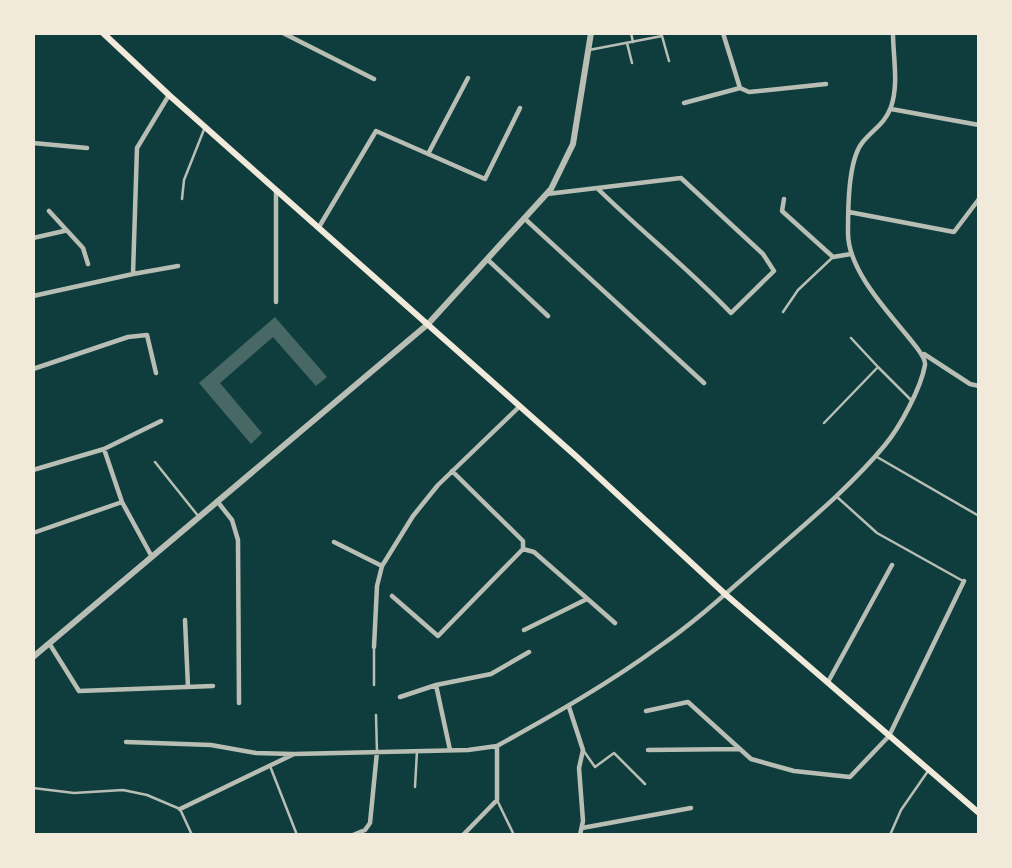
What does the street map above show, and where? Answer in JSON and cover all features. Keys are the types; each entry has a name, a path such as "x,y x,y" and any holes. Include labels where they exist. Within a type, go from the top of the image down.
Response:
{"main road":[{"path":"103,33 169,95 520,406 725,594 979,813"}],"street":[{"path":"283,33 374,79"},
{"path":"33,657 428,324 546,194 573,144 590,33"},
{"path":"723,33 740,88"},
{"path":"892,33 895,91 891,109 881,125 860,145 850,179 847,235 851,254 862,281 881,308 924,353 970,384 979,386"},
{"path":"428,154 468,78"},
{"path":"684,103 740,88 749,92 825,84"},
{"path":"132,274 137,148 169,95"},
{"path":"319,227 376,131 485,179 520,108"},
{"path":"891,109 979,125"},
{"path":"33,143 87,148"},
{"path":"546,194 681,178 763,254 774,271 731,313 692,272 647,237 598,189"},
{"path":"276,190 276,302"},
{"path":"849,212 954,232 979,199"},
{"path":"784,200 782,211 833,257 851,254"},
{"path":"49,211 64,231 83,248 88,264"},
{"path":"524,218 704,383"},
{"path":"33,238 64,231"},
{"path":"487,259 548,316"},
{"path":"33,296 132,274 178,267"},
{"path":"33,369 128,337 147,335 156,373"},
{"path":"126,742 211,745 256,752 294,754 450,750 497,746 569,707 662,645 725,594 836,496 875,455 903,417 926,364 924,353"},
{"path":"374,647 377,586 382,566 413,516 452,471 520,406"},
{"path":"33,470 104,449 161,421"},
{"path":"104,449 122,502 152,557"},
{"path":"392,596 438,636 523,549 523,541 452,471"},
{"path":"217,501 232,520 238,540 239,703"},
{"path":"33,533 122,502"},
{"path":"334,542 382,566"},
{"path":"523,549 534,552 615,623"},
{"path":"828,682 892,565"},
{"path":"646,711 688,702 751,759 794,771 850,777 889,736 964,581"},
{"path":"524,630 587,599"},
{"path":"185,620 188,687"},
{"path":"49,643 79,691 213,686"},
{"path":"400,697 436,685 491,674 529,652"},
{"path":"436,685 450,750"},
{"path":"569,707 583,750 579,768 582,828 580,835"},
{"path":"463,835 497,800 497,746"},
{"path":"648,750 740,749"},
{"path":"353,835 365,830 370,823 377,752"},
{"path":"180,809 294,754"},
{"path":"582,828 691,808"}],"lane":[{"path":"631,33 633,42"},
{"path":"589,50 663,36 669,61"},
{"path":"627,43 632,63"},
{"path":"182,199 184,180 205,127"},
{"path":"783,312 798,290 833,257"},
{"path":"851,338 911,400"},
{"path":"824,424 878,367"},
{"path":"875,455 901,474 979,516"},
{"path":"155,462 199,517"},
{"path":"836,496 877,533 964,581"},
{"path":"374,647 374,685"},
{"path":"376,715 377,752"},
{"path":"583,750 595,767 614,753 645,784"},
{"path":"415,787 417,751"},
{"path":"270,766 297,835"},
{"path":"890,835 901,810 928,771"},
{"path":"33,788 74,793 123,790 147,795 180,809 192,835"},
{"path":"497,800 514,835"}],"building":[{"path":"275,317 327,377 316,386 273,337 220,383 262,433 251,444 199,383"}]}
